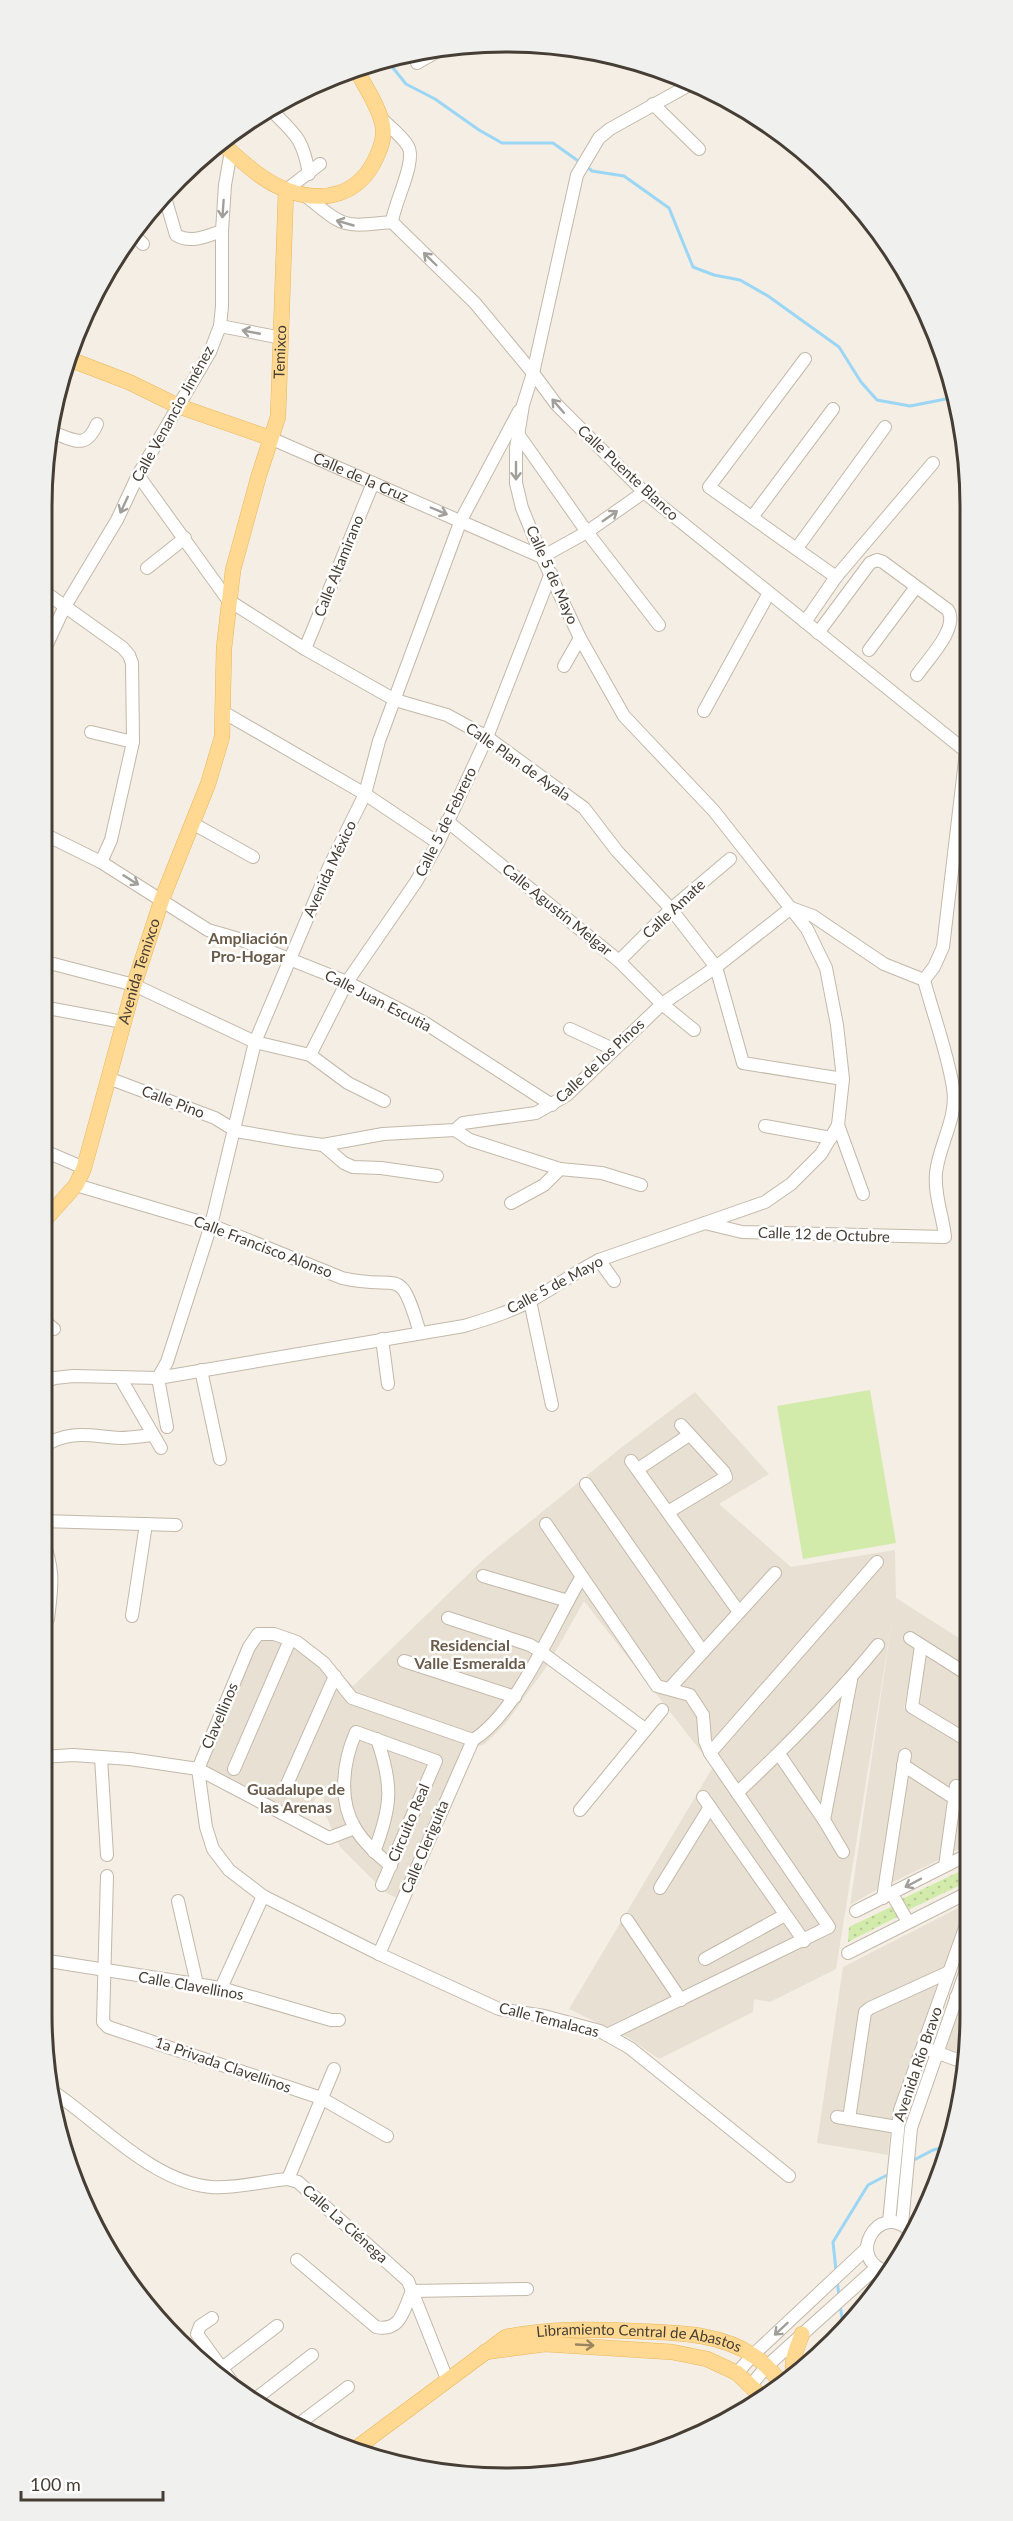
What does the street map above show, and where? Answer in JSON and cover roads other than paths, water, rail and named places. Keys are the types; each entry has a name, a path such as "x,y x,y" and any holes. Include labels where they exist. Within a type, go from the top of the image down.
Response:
{"main road":[{"path":"227,148 267,181 286,190 306,196 325,196 352,189 370,171 384,141 381,119 360,77"},
{"name":"Temixco","path":"223,712 224,648 233,570 278,417 286,190"},
{"name":"Calle de la Cruz","path":"76,366 129,382 178,406 270,438"},
{"name":"Avenida Temixco","path":"52,1212 76,1185 84,1168 134,985 162,899 216,758 222,737 223,712"},
{"name":"Libramiento Central de Abastos","path":"361,2444 506,2337 565,2328 687,2334 719,2340 753,2355 778,2379"},
{"path":"792,2367 802,2334"},
{"name":"Libramiento Central de Abastos","path":"485,2352 545,2344 672,2352 707,2359 738,2373 758,2393"}],"street":[{"path":"683,88 653,104 699,149"},
{"name":"Calle 5 de Mayo","path":"52,1379 73,1376 121,1379 158,1378 465,1326 494,1317 530,1301 599,1260 765,1202 791,1185 821,1154 838,1125 843,1079 837,1025 825,968 807,929 714,811 624,716 580,638 542,557 522,508 516,483 522,405 533,373 577,175 599,138 653,104"},
{"path":"276,115 296,134 305,150 309,174"},
{"path":"306,196 336,221 351,226 392,222 394,208 411,160 409,146 381,119"},
{"name":"Calle Venancio Jiménez","path":"52,634 64,608 117,520 138,475 210,352 219,326 222,306 225,150"},
{"path":"286,190 320,164"},
{"path":"167,205 176,235 183,239 199,239 222,231"},
{"name":"Calle Puente Blanco","path":"392,222 475,303 556,404 644,492 960,746"},
{"path":"139,240 143,244"},
{"path":"219,326 282,338"},
{"path":"806,359 709,487 753,516 836,578"},
{"name":"Avenida México","path":"158,1378 167,1362 211,1225 236,1131 255,1042 329,867 365,794 379,741 461,520 522,405"},
{"path":"753,516 833,409"},
{"path":"58,435 76,442 86,441 91,437 97,424"},
{"path":"797,548 885,427"},
{"path":"518,434 587,532 659,625"},
{"name":"Calle de la Cruz","path":"270,438 542,557"},
{"path":"805,622 836,578 933,463"},
{"name":"Calle Plan de Ayala","path":"138,475 228,600 306,649 395,700 447,716 487,737 584,808 617,851 670,909 717,967 743,1063 843,1079"},
{"name":"Calle Altamirano","path":"306,649 373,483"},
{"path":"542,557 587,532 644,492"},
{"path":"147,568 185,538"},
{"path":"818,633 849,588 873,561 883,562 948,610 952,623 917,675"},
{"name":"Calle 5 de Febrero","path":"310,1055 347,982 416,882 438,843 487,737 551,573"},
{"path":"869,650 916,587"},
{"path":"704,711 769,593"},
{"path":"52,598 129,655 132,663 133,742 111,840 101,862"},
{"path":"564,666 580,638"},
{"path":"223,712 365,794 438,843"},
{"path":"91,732 133,742"},
{"path":"924,980 934,967 943,947 960,809"},
{"name":"Calle Agustín Melgar","path":"447,821 619,961 662,1004 694,1030"},
{"path":"192,823 253,857"},
{"name":"Calle Juan Escutia","path":"52,838 101,862 208,930 239,939 347,982 425,1023 552,1105"},
{"name":"Calle Amate","path":"619,961 670,909 730,859"},
{"name":"Calle 5 de Mayo","path":"791,908 813,916 884,964 924,980"},
{"name":"Calle de los Pinos","path":"236,1131 323,1145 383,1134 455,1130 463,1123 536,1113 567,1095 662,1004 717,967 791,908"},
{"path":"52,964 134,985 255,1042 310,1055 348,1083 384,1101"},
{"name":"Calle 12 de Octubre","path":"705,1222 742,1232 945,1237 943,1217 936,1191 936,1171 953,1112 953,1088 924,980"},
{"path":"52,1009 123,1022"},
{"path":"570,1029 613,1049"},
{"name":"Calle Pino","path":"108,1078 215,1118 236,1131"},
{"path":"838,1125 863,1194"},
{"path":"765,1126 831,1138"},
{"path":"455,1130 470,1140 560,1169 602,1173 640,1185"},
{"path":"323,1145 344,1163 353,1167 381,1168 437,1176"},
{"path":"52,1154 84,1168"},
{"path":"511,1203 544,1185 560,1169"},
{"name":"Calle Francisco Alonso","path":"76,1185 211,1225 342,1278 354,1281 392,1281 402,1286 409,1297 420,1333"},
{"path":"599,1260 614,1281"},
{"path":"530,1301 552,1405"},
{"path":"382,1339 388,1384"},
{"path":"201,1370 220,1459"},
{"path":"158,1378 167,1427"},
{"path":"121,1379 161,1449"},
{"path":"668,1512 726,1478 724,1472 685,1430 634,1465 739,1612"},
{"path":"52,1441 73,1434 123,1438 153,1435"},
{"path":"586,1484 703,1652"},
{"path":"52,1521 176,1525"},
{"path":"132,1616 146,1524"},
{"path":"546,1524 657,1686 690,1695 702,1715 705,1741 710,1753 829,1927 607,2035"},
{"path":"710,1753 877,1562"},
{"path":"52,1570 52,1587"},
{"path":"670,1688 775,1573"},
{"path":"483,1576 567,1601"},
{"path":"473,1740 485,1732 515,1697 581,1578"},
{"path":"448,1618 530,1645 645,1729"},
{"name":"Clavellinos","path":"379,1954 263,1896 229,1870 213,1849 206,1827 198,1768 249,1647 258,1634 274,1634 297,1642 324,1663 352,1698 473,1740"},
{"path":"910,1638 960,1670"},
{"path":"234,1769 290,1640"},
{"path":"737,1793 779,1754 851,1678 878,1645"},
{"path":"921,1646 912,1707 960,1736"},
{"path":"404,1661 515,1697"},
{"path":"284,1791 335,1676"},
{"path":"824,1820 851,1678"},
{"path":"580,1810 662,1710"},
{"path":"374,1851 386,1823 389,1802 387,1767 377,1739 356,1732 345,1768 345,1798 354,1828 374,1851 391,1866"},
{"name":"Circuito Real","path":"377,1739 436,1761 382,1885"},
{"name":"Calle Cleriguita","path":"379,1954 473,1740"},
{"path":"779,1754 843,1852"},
{"path":"52,1757 101,1757 198,1768 329,1838 354,1828"},
{"path":"101,1757 107,1855"},
{"path":"908,1922 888,1896 904,1760 955,1792 945,1866"},
{"path":"660,1888 706,1802 804,1941"},
{"path":"856,1911 960,1858"},
{"name":"1a Privada Clavellinos","path":"108,1876 102,2015 103,2022 108,2027 321,2098 387,2136"},
{"path":"221,1988 263,1896"},
{"path":"848,1953 960,1896"},
{"path":"178,1901 197,1984"},
{"path":"705,1959 785,1915"},
{"path":"627,1920 681,2000"},
{"name":"Avenida Río Bravo","path":"889,2222 900,2110 960,1942"},
{"name":"Calle Temalacas","path":"379,1954 499,2009 544,2016 607,2035 630,2048 789,2176"},
{"name":"Calle Clavellinos","path":"52,1962 221,1988 331,2020 339,2020"},
{"path":"897,2127 843,2118 865,2012 949,1972"},
{"name":"Avenida Río Bravo","path":"906,2228 906,2186 911,2128 960,1985"},
{"path":"956,1996 960,1998"},
{"path":"924,2047 958,2060"},
{"path":"288,2179 334,2069"},
{"name":"Calle La Ciénega","path":"60,2097 147,2162 191,2182 210,2187 288,2179 298,2182 408,2281 447,2379"},
{"path":"883,2269 871,2262 867,2249 872,2231 889,2222 906,2228"},
{"path":"738,2373 753,2355 867,2249"},
{"path":"297,2260 376,2327 387,2329 398,2324 412,2292 527,2289"},
{"path":"751,2385 767,2366 829,2310 882,2270"},
{"path":"212,2318 200,2326 197,2334 216,2363"},
{"path":"222,2368 278,2326"},
{"path":"260,2396 312,2355"},
{"path":"303,2421 348,2387"}],"waterway":[{"path":"392,67 406,84 435,99 502,143 553,143 581,163"},
{"path":"587,167 592,171 624,176 669,208 693,267 714,275 740,280 768,296 839,347 861,382 877,400 910,406 948,400"},
{"path":"912,2161 940,2148"},
{"path":"836,2271 833,2242 868,2185 891,2173"},
{"path":"837,2281 839,2295"},
{"path":"840,2305 842,2320"}],"district":[{"name":"Ampliación Pro-Hogar","path":"248,947"},
{"name":"Residencial Valle Esmeralda","path":"470,1654"},
{"name":"Guadalupe de las Arenas","path":"296,1798"}]}
